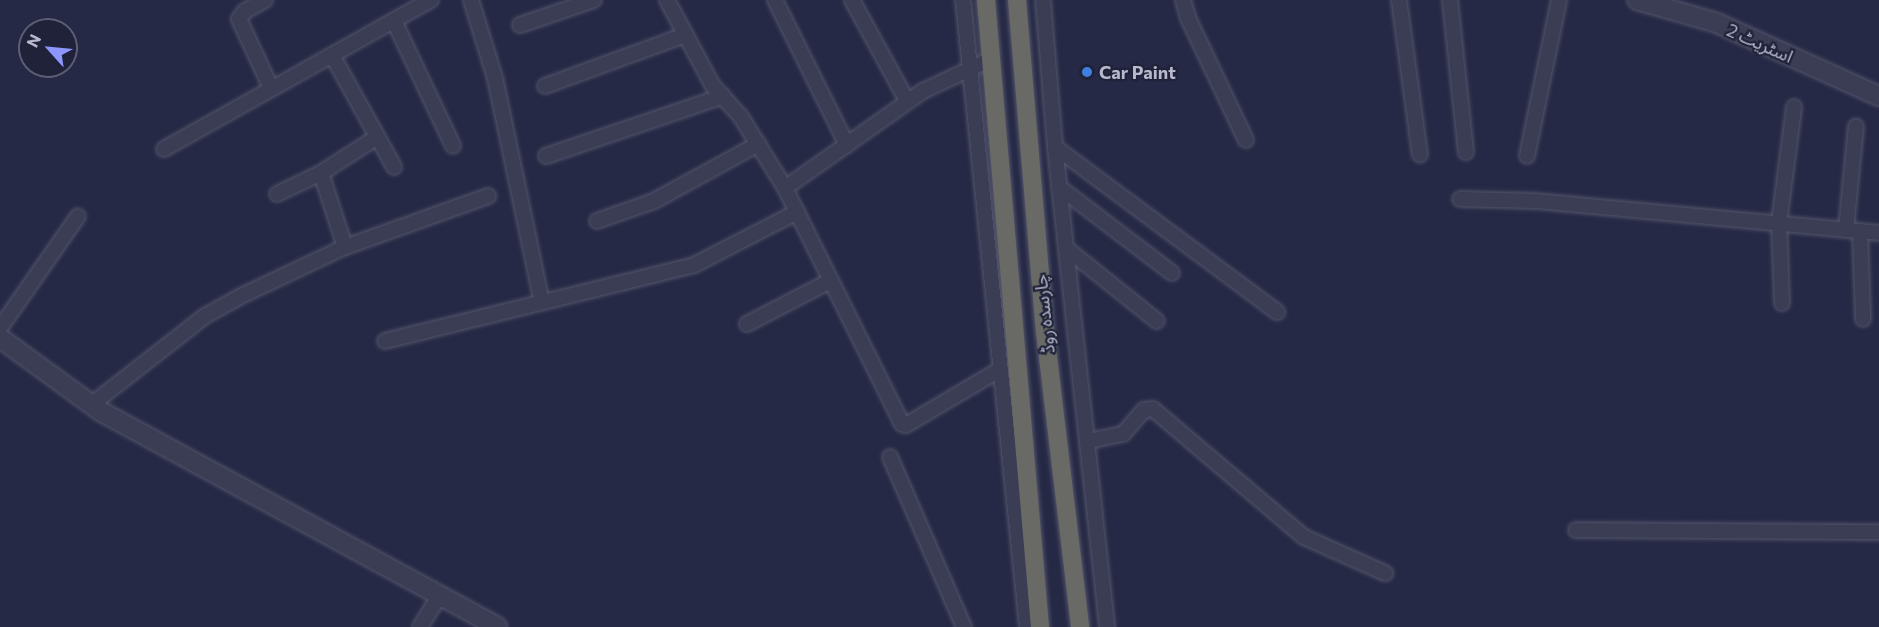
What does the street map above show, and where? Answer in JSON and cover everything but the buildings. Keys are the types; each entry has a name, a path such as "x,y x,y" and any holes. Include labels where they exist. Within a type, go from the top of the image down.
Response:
{"highway":[{"name":"چارسدہ روڈ","path":"986,0 1040,627"},
{"name":"چارسدہ روڈ","path":"1017,0 1041,281 1080,627"},
{"path":"1010,283 1041,281"}],"street":[{"path":"265,0 245,12 239,19 271,88"},
{"path":"164,149 431,0"},
{"path":"471,0 495,78 542,302"},
{"path":"520,25 594,0"},
{"path":"667,0 713,86 741,117 785,188 902,424 906,425 999,370"},
{"path":"775,0 847,145"},
{"path":"852,0 907,101"},
{"path":"963,0 968,70 1027,627"},
{"path":"1043,0 1054,147 1089,441 1107,627"},
{"path":"1184,0 1188,18 1246,140"},
{"path":"1399,0 1420,155"},
{"path":"1450,0 1466,152"},
{"path":"1527,156 1559,0"},
{"name":"اسٹریٹ 2","path":"1637,0 1717,23 1879,96"},
{"path":"394,21 453,146"},
{"path":"545,86 685,35"},
{"path":"332,55 394,167"},
{"path":"785,188 907,101 991,59"},
{"path":"546,156 723,96"},
{"path":"1782,303 1779,223 1794,107"},
{"path":"1846,230 1856,126"},
{"path":"277,194 321,173 377,137"},
{"path":"597,221 654,201 758,144"},
{"path":"1054,147 1277,312"},
{"path":"321,173 345,247"},
{"path":"1059,187 1172,273"},
{"path":"91,405 206,316 273,279 345,247 488,196"},
{"path":"1460,199 1536,201 1879,233"},
{"path":"385,341 694,265 796,212"},
{"path":"0,328 78,216"},
{"path":"1860,231 1863,319"},
{"path":"1066,249 1157,321"},
{"path":"747,324 830,281"},
{"path":"0,338 91,405 497,627"},
{"path":"1089,441 1123,434 1144,410 1153,409 1304,537 1385,573"},
{"path":"890,457 964,627"},
{"path":"1576,530 1879,532"},
{"path":"420,627 440,595"}],"place":[{"name":"Car Paint","path":"1087,72"}]}
